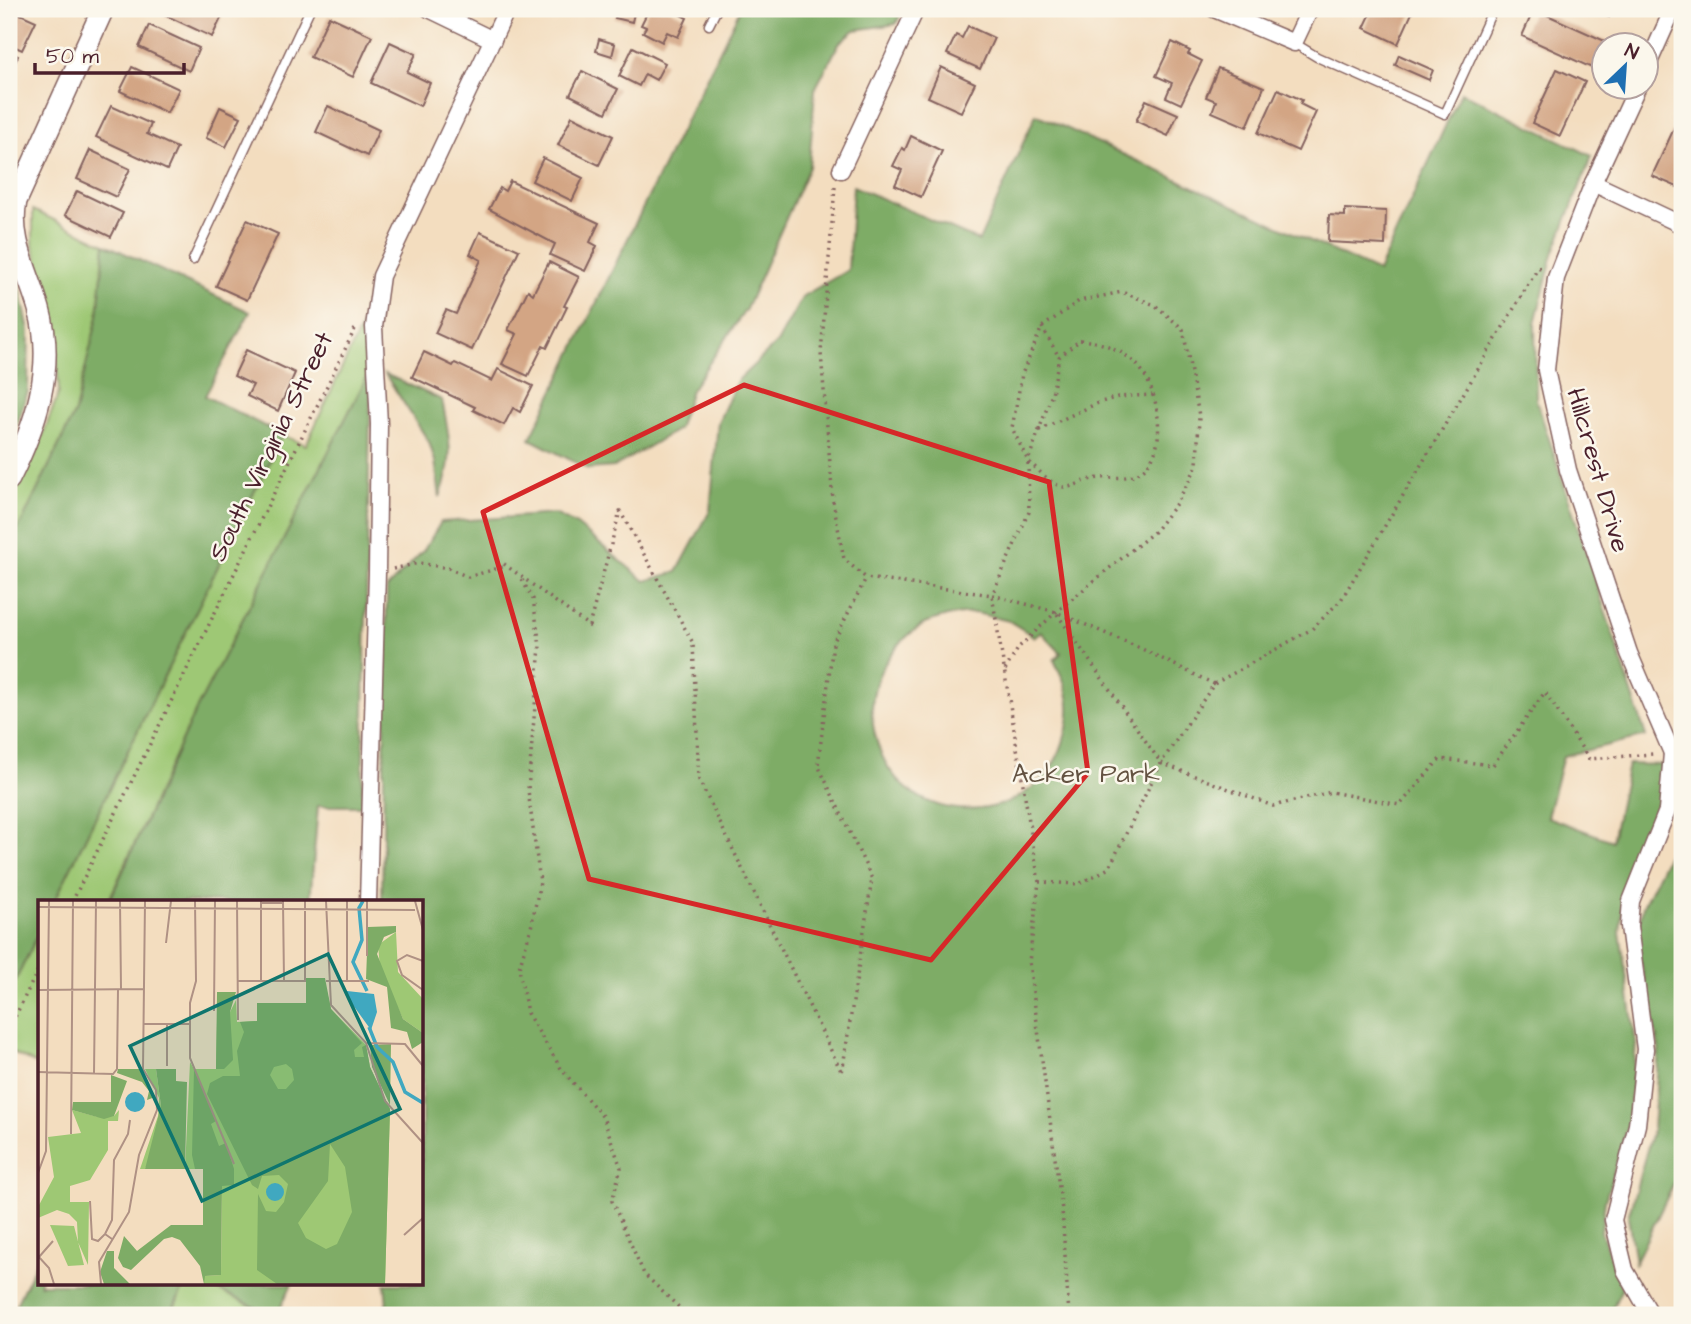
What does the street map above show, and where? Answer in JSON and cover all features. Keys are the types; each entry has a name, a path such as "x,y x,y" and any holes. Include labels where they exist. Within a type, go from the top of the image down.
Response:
{"street":[{"path":"9,479 34,425 42,394 45,362 40,312 15,239 12,219 16,201 103,9"},
{"path":"429,9 493,40"},
{"path":"368,900 379,424 374,327 381,276 507,9"},
{"path":"841,170 916,9"},
{"path":"1214,9 1294,43 1310,9"},
{"path":"1660,38 1673,9"},
{"name":"Hillcrest Drive","path":"1631,102 1593,183 1556,278 1546,370 1568,470 1629,653 1677,755"},
{"path":"1593,183 1682,225"},
{"path":"1651,1315 1625,1270 1613,1220 1637,1125 1645,1049 1629,926 1631,901 1667,811 1677,755"}],"lane":[{"path":"193,260 310,9"},
{"path":"709,25 717,9"},
{"path":"1294,43 1317,57 1445,114 1493,9"}],"path":[{"path":"841,170 835,186 821,353 832,501 844,559 866,579 992,595 1056,612 1214,684"},
{"path":"1039,882 1079,884 1109,868 1161,763 1214,684 1312,629 1341,600 1538,268 1561,264"},
{"path":"1004,670 1019,647 1056,612 1155,531 1178,501 1197,466 1199,416 1183,329 1155,305 1122,292 1079,301 1042,327 1022,374 1012,428 1028,461 1058,485 1065,488 1093,479 1135,475 1150,463 1157,447 1159,419 1148,381 1135,362 1102,342 1080,340 1059,357"},
{"name":"South Virginia Street","path":"73,900 356,326"},
{"path":"1042,327 1059,357 1052,394 1028,461 1029,512 992,595 1039,882 1029,962 1062,1210 1069,1315"},
{"path":"1040,430 1098,403 1118,397 1152,395"},
{"path":"504,564 589,626 620,511 693,643 699,780 842,1073 872,879 818,765 833,643 866,579"},
{"path":"377,572 419,563 447,568 468,577 504,564"},
{"path":"504,564 520,576 533,599 541,646 528,790 540,882 531,928 519,968 527,1013 562,1070 604,1117 621,1168 612,1201 644,1274 687,1315"},
{"path":"1056,612 1161,763 1273,806 1331,792 1400,805 1440,759 1493,765 1545,692 1589,759 1677,755"},
{"path":"9,1029 38,970"}],"highlighted area":[{"path":"744,385 1049,482 1088,773 931,960 589,879 483,512"}],"green space":[{"path":"740,9 903,9 896,24 855,30 840,42 815,89 809,167 746,309 691,390 678,429 614,467 588,469 530,439"},
{"name":"Acker Park","path":"1461,92 1592,156 1553,254 1535,323 1536,399 1646,736 1563,756 1547,817 1612,841 1628,764 1665,765 1657,813 1624,896 1620,932 1636,1044 1628,1124 1605,1201 1601,1232 1622,1288 1609,1315 388,1315 385,1286 424,1286 424,900 382,900 387,588 424,550 441,522 555,514 577,525 645,581 677,572 710,511 718,422 737,381 777,343 803,296 848,270 853,186 979,241 1036,114 1378,272","holes":["976,613 1009,621 1035,637 1041,632 1061,653 1054,660 1068,695 1065,736 1051,767 1029,790 1002,804 972,810 942,806 914,794 892,773 877,742 872,716 876,683 884,665 897,647 913,631 933,620"]},
{"path":"33,210 105,244 98,316 75,412 23,520 9,542 9,504 35,456 59,392 54,314 33,245"},
{"path":"105,244 250,312 205,396 282,435 55,900 38,900 38,934 9,994 9,542 23,520 75,412 98,316"},
{"path":"9,261 20,288 29,330 28,391 13,436 9,435"},
{"path":"369,310 371,369 190,722 109,900 55,900 282,435 306,445"},
{"path":"371,369 362,806 318,806 310,900 110,900 190,722"},
{"path":"385,374 442,400 450,448 448,471 440,497 435,461 429,442"},
{"path":"1682,820 1682,1167 1635,1263 1628,1217 1653,1128 1659,1049 1636,940 1643,906 1679,832"},
{"path":"38,934 38,1065 9,1051 9,994"},
{"path":"38,1259 38,1286 184,1286 170,1315 11,1315"},
{"path":"184,1286 209,1286 272,1315 171,1315"},
{"path":"209,1286 291,1286 277,1315"}],"building":[{"path":"9,9 36,21 22,50 9,44"},
{"path":"152,9 222,9 225,10 212,37"},
{"path":"618,9 635,9 632,22 615,18"},
{"path":"649,9 669,9 687,18 678,37 667,32 662,42 643,32 646,27 641,25"},
{"path":"1373,9 1404,9 1412,13 1398,44 1364,28"},
{"path":"1534,9 1590,34 1590,67 1522,36"},
{"path":"1591,9 1613,9 1609,17"},
{"path":"329,16 372,36 353,77 310,57"},
{"path":"149,25 199,48 189,71 139,47"},
{"path":"968,26 994,38 980,69 947,54 956,35 962,38"},
{"path":"599,39 615,44 612,56 596,51"},
{"path":"390,42 416,54 407,72 430,83 420,106 371,83"},
{"path":"1172,42 1202,61 1181,104 1166,97 1172,83 1156,76"},
{"path":"633,47 665,63 656,80 645,74 639,86 619,76"},
{"path":"9,52 18,56 9,75"},
{"path":"1399,55 1433,70 1429,80 1395,65"},
{"path":"132,67 179,89 167,113 120,91"},
{"path":"941,67 975,83 961,112 928,97"},
{"path":"1218,68 1264,87 1247,127 1212,112 1216,101 1206,97"},
{"path":"1557,69 1585,82 1560,136 1532,123"},
{"path":"582,71 618,89 606,113 570,95"},
{"path":"1278,89 1302,100 1300,104 1316,112 1298,151 1258,133"},
{"path":"1146,100 1178,114 1168,136 1136,121"},
{"path":"111,106 151,124 147,134 177,148 167,170 96,137"},
{"path":"328,106 379,130 367,156 316,132"},
{"path":"220,107 241,117 226,147 206,138"},
{"path":"572,116 613,136 599,165 558,145"},
{"path":"1677,122 1682,124 1682,189 1652,176"},
{"path":"911,136 942,151 921,197 895,185 902,170 893,166"},
{"path":"90,150 130,169 116,197 77,179"},
{"path":"543,158 583,178 572,201 532,181"},
{"path":"510,181 599,223 590,242 597,246 585,271 550,255 555,244 489,209 500,188 505,191"},
{"path":"77,191 123,213 111,237 65,215"},
{"path":"1345,209 1386,211 1385,245 1328,242 1329,215 1345,216"},
{"path":"247,220 278,234 247,300 216,286"},
{"path":"480,232 519,250 472,350 435,333 446,310 456,314 481,260 470,254"},
{"path":"549,262 579,277 547,348 543,346 528,376 502,364 517,334 508,330 528,290 533,294"},
{"path":"246,350 295,373 278,411 247,396 253,385 234,376"},
{"path":"424,352 492,381 498,369 533,386 520,412 513,408 504,425 473,410 475,407 412,377"}]}
